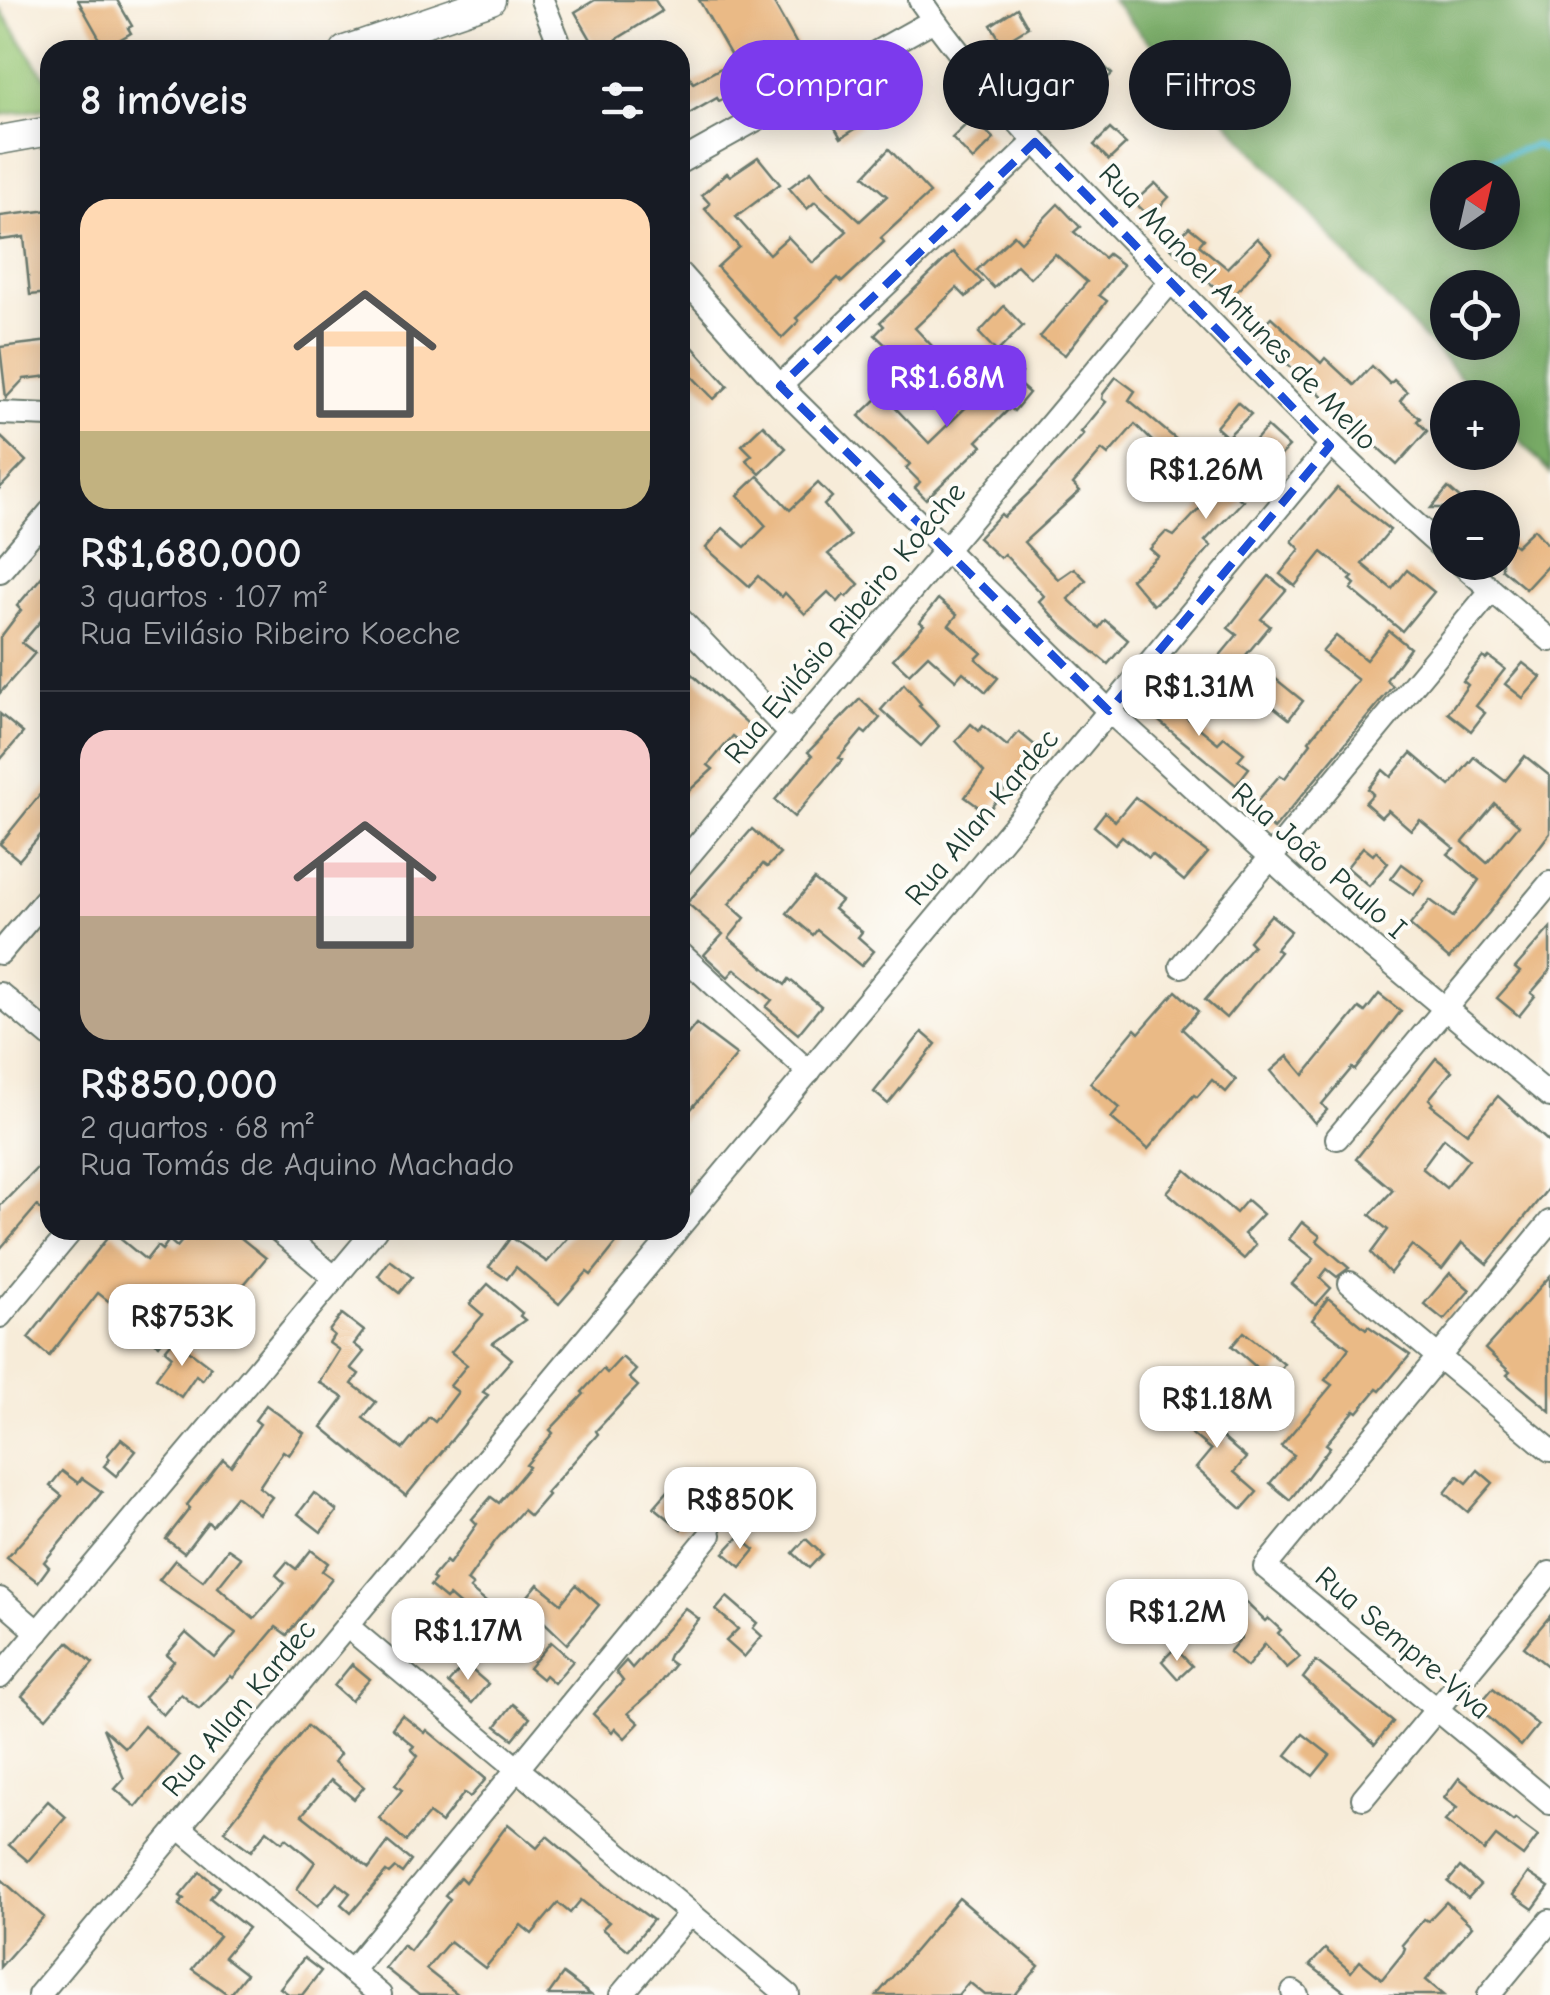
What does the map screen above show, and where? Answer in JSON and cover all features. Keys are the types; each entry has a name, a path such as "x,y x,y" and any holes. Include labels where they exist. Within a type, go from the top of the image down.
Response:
{"main road":[{"path":"374,40 490,0"},
{"path":"0,140 40,132"}],"street":[{"path":"542,0 558,40"},
{"name":"Rua Manoel Antunes de Mello","path":"920,0 996,100 1035,142 1330,446 1430,536"},
{"path":"690,156 934,20"},
{"path":"780,386 1035,142"},
{"name":"Rua Evilásio Ribeiro Koeche","path":"690,854 1171,281"},
{"name":"Rua João Paulo I","path":"690,285 780,386 1109,712 1269,860 1550,1096"},
{"path":"0,413 40,414"},
{"name":"Rua Allan Kardec","path":"690,1214 1330,446"},
{"path":"0,571 40,524"},
{"path":"1480,580 1550,640"},
{"path":"1181,966 1491,590"},
{"path":"690,628 791,734"},
{"path":"1337,1138 1550,883"},
{"path":"0,953 40,906"},
{"path":"690,962 809,1072"},
{"path":"0,994 40,1028"},
{"path":"1438,1357 1550,1222"},
{"path":"0,1316 64,1240"},
{"path":"290,1240 335,1278"},
{"path":"0,1677 367,1240"},
{"name":"Rua Allan Kardec","path":"39,1995 668,1240"},
{"path":"1350,1283 1550,1450"},
{"name":"Rua Sempre-Viva","path":"1438,1357 1265,1567 1550,1804"},
{"path":"351,1971 710,1535"},
{"path":"1363,1798 1550,1572"},
{"path":"0,1600 38,1632"},
{"path":"347,1626 788,1995"},
{"path":"179,1827 380,1995"},
{"path":"621,1995 690,1913"},
{"path":"1489,1995 1550,1922"}],"highlighted area":[{"path":"1035,142 1330,446 1109,711 780,386"}],"green space":[{"path":"1112,0 1550,0 1550,473 1520,440 1520,380 1463,380 1444,360 1520,360 1520,270 1430,270 1430,345 1235,130 1291,130 1291,40 1147,40"},
{"path":"0,9 40,70 40,109 0,115"}],"building":[{"path":"78,0 117,0 132,26 128,28 131,33 119,40 100,40"},
{"path":"595,0 655,0 662,11 618,40 591,40 575,12"},
{"path":"699,0 772,0 794,40 722,40"},
{"path":"1017,8 1028,27 1000,40 991,25"},
{"path":"720,69 720,100 717,98 690,113 690,78 693,83"},
{"path":"836,130 854,130 841,138"},
{"path":"960,130 985,130 994,139 973,160 952,138"},
{"path":"1109,130 1126,144 1109,160 1094,145"},
{"path":"889,149 930,193 881,238 884,242 842,282 838,278 796,318 799,321 782,338 717,267 739,247 705,209 710,204 702,195 727,173 730,176 758,157 780,184 736,217 769,254 788,237 813,263 847,231 815,202 807,209 789,188 811,171 860,221 887,196 864,176"},
{"path":"1155,183 1169,197 1150,217 1134,202"},
{"path":"1058,204 1080,227 1074,232 1104,258 1108,254 1123,265 1099,295 1107,301 1065,355 1040,337 1087,282 1055,254 1030,278 1017,265 994,288 977,270 1014,235 1021,242"},
{"path":"40,211 40,294 30,295 24,237 0,240 0,216"},
{"path":"1189,227 1204,239 1199,245 1227,268 1257,238 1272,253 1229,300 1171,248"},
{"path":"953,252 982,282 966,297 957,288 915,328 933,347 895,384 877,367 893,352 875,335 884,326 880,322"},
{"path":"1004,306 1023,326 997,352 979,333"},
{"path":"1271,317 1321,363 1325,358 1354,385 1372,366 1390,384 1394,380 1407,392 1400,401 1420,418 1417,421 1427,431 1397,465 1353,425 1350,429 1338,419 1342,414 1255,334"},
{"path":"40,342 40,377 24,379 6,398 0,347"},
{"path":"690,344 728,386 714,399 690,374"},
{"path":"1006,360 1022,373 1015,381 1029,393 1014,411 1010,408 977,441 982,446 926,499 915,488 920,482 906,468 910,464 859,416 882,394 929,443 986,388"},
{"path":"1116,377 1135,391 1129,400 1178,441 1166,455 1135,424 1108,455 1102,450 1073,484 1080,491 1024,542 1058,579 1074,568 1086,580 1068,599 1099,628 1105,620 1128,640 1108,664 1062,626 1039,601 1044,596 1004,554 1000,558 978,538 1033,489 1084,434 1081,432 1106,402 1103,394"},
{"path":"1237,402 1251,414 1227,437 1216,427"},
{"path":"763,425 786,448 760,474 746,460 752,455 742,445"},
{"path":"1267,427 1289,447 1239,498 1243,501 1205,541 1211,546 1180,582 1153,605 1131,579 1158,556 1150,549 1166,532 1174,536 1244,460 1241,457"},
{"path":"0,436 26,461 0,488"},
{"path":"758,476 790,510 818,483 832,497 824,505 850,536 828,554 859,584 847,597 844,595 838,602 828,592 805,614 785,593 782,597 758,576 749,586 706,548 723,528 745,547 766,526 738,495"},
{"path":"1337,488 1390,530 1362,564 1392,589 1407,570 1434,592 1402,631 1351,589 1355,584 1350,580 1353,577 1322,552 1295,586 1280,574 1300,549 1292,541"},
{"path":"1534,529 1550,547 1550,563 1526,589 1515,580 1520,580 1520,542"},
{"path":"1269,576 1286,590 1261,619 1270,626 1246,655 1303,701 1289,719 1213,664 1237,635 1228,628"},
{"path":"40,579 40,622 22,643 35,653 0,693 0,638 21,610 17,606"},
{"path":"938,599 957,615 949,625 982,653 976,659 998,678 986,692 963,672 956,680 928,655 909,674 893,659 924,625 920,622"},
{"path":"1389,631 1410,648 1386,680 1393,686 1274,829 1252,812 1254,805 1280,775 1285,778 1358,680 1322,652 1336,636 1366,660"},
{"path":"1483,657 1505,669 1476,706 1485,713 1471,731 1448,713 1468,685 1463,681"},
{"path":"1523,663 1541,677 1523,698 1505,684"},
{"path":"690,673 755,731 743,744 733,736 708,765 713,769 690,790"},
{"path":"904,684 939,726 921,746 881,710"},
{"path":"1155,692 1218,743 1224,737 1244,753 1238,760 1249,768 1236,785 1142,707"},
{"path":"860,699 880,718 866,734 862,731 794,817 775,800 812,756 808,752"},
{"path":"0,714 23,733 0,760"},
{"path":"971,724 979,731 983,726 1007,746 1019,732 1037,747 987,813 965,797 984,772 956,741"},
{"path":"1411,753 1450,786 1474,757 1505,781 1525,756 1550,776 1550,833 1449,959 1410,925 1430,900 1453,917 1479,880 1448,854 1454,848 1420,820 1411,830 1388,810 1381,817 1365,803 1373,794 1368,789 1383,770 1391,777","holes":["1495,804 1519,825 1487,863 1463,842"]},
{"path":"40,794 40,836 19,860 0,844"},
{"path":"1135,797 1208,853 1184,881 1152,854 1149,858 1122,836 1115,844 1094,826 1105,812 1115,821"},
{"path":"752,829 780,854 767,867 763,864 729,904 745,918 729,938 785,985 789,979 821,1006 798,1034 766,1007 772,1000 735,969 728,977 704,955 723,934 690,906 690,900"},
{"path":"1363,847 1373,855 1376,851 1388,863 1369,886 1347,867"},
{"path":"1402,864 1424,880 1414,895 1391,879"},
{"path":"814,880 841,901 834,909 862,932 858,937 874,951 861,966 817,930 813,935 787,913"},
{"path":"1271,915 1291,931 1276,949 1280,952 1226,1018 1205,1000 1253,945 1249,941"},
{"path":"1550,928 1550,971 1531,993 1535,996 1519,1016 1497,998 1520,972 1515,968"},
{"path":"1176,991 1198,1011 1182,1029 1236,1080 1226,1092 1212,1080 1148,1149 1111,1118 1120,1108 1090,1083 1135,1029 1139,1033"},
{"path":"1379,994 1401,1011 1355,1070 1352,1068 1322,1104 1327,1110 1315,1123 1271,1071 1288,1056 1304,1075 1359,1008 1365,1012"},
{"path":"696,1024 737,1055 690,1110 690,1032"},
{"path":"922,1032 936,1044 888,1104 874,1092"},
{"path":"1436,1058 1452,1071 1429,1099 1431,1105 1467,1133 1498,1096 1550,1143 1550,1186 1487,1264 1462,1243 1442,1269 1412,1245 1390,1273 1371,1253 1388,1230 1370,1215 1393,1190 1356,1159","holes":["1444,1138 1469,1159 1446,1188 1422,1168"]},
{"path":"40,1165 40,1209 37,1206 0,1249 0,1206"},
{"path":"1186,1170 1236,1213 1247,1200 1263,1214 1244,1234 1256,1245 1244,1259 1167,1192"},
{"path":"1302,1222 1320,1236 1317,1241 1349,1268 1337,1277 1327,1269 1320,1278 1331,1288 1316,1305 1292,1284 1314,1259 1289,1239"},
{"path":"106,1240 122,1240 146,1260 157,1246 162,1250 169,1240 177,1247 183,1240 244,1240 266,1258 216,1318 194,1300 159,1345 98,1293 49,1356 28,1338"},
{"path":"509,1240 515,1240 547,1262 566,1240 619,1240 591,1275 587,1272 559,1304 516,1267 507,1279 489,1267"},
{"path":"390,1260 412,1277 399,1293 378,1276"},
{"path":"1450,1273 1470,1290 1444,1320 1424,1304"},
{"path":"1550,1276 1550,1411 1507,1375 1510,1372 1485,1349"},
{"path":"488,1284 525,1320 493,1343 512,1359 483,1392 488,1395 406,1496 322,1427 344,1398 319,1382 339,1350 329,1343 334,1335 329,1331 342,1314 364,1331 354,1344 364,1352 351,1368 359,1374 352,1384 376,1402 363,1418 403,1449 429,1417 435,1422 458,1392 450,1386 467,1365 451,1352 483,1315 470,1304"},
{"path":"1328,1298 1366,1329 1368,1326 1410,1355 1326,1444 1330,1447 1290,1500 1270,1483 1294,1455 1281,1446 1332,1385 1325,1380 1349,1348 1312,1320"},
{"path":"1244,1332 1284,1364 1269,1384 1252,1371 1255,1366 1232,1346"},
{"path":"174,1339 211,1367 202,1380 196,1375 181,1397 156,1378 172,1356 165,1350"},
{"path":"622,1357 636,1370 629,1378 638,1386 596,1431 598,1434 530,1516 523,1510 496,1540 467,1581 473,1586 470,1589 503,1616 488,1635 449,1596 446,1599 430,1586 435,1580 432,1578 446,1561 449,1564 477,1524 472,1519 491,1497 499,1503 582,1392 603,1369 607,1373"},
{"path":"1202,1388 1222,1406 1207,1424 1246,1458 1234,1472 1257,1492 1242,1509 1196,1468 1211,1450 1180,1424 1193,1410 1187,1405"},
{"path":"266,1405 304,1433 289,1455 283,1451 259,1487 272,1497 259,1514 236,1496 212,1526 208,1522 184,1553 166,1539 223,1459 231,1466 260,1424 255,1420"},
{"path":"121,1439 136,1451 116,1476 104,1466"},
{"path":"1478,1470 1493,1483 1468,1512 1445,1493 1458,1476 1467,1483"},
{"path":"62,1471 78,1483 82,1478 102,1492 44,1562 49,1567 38,1582 7,1558 62,1496 50,1486"},
{"path":"668,1491 695,1513 681,1529 654,1507"},
{"path":"314,1493 337,1511 321,1532 298,1514"},
{"path":"739,1537 755,1550 741,1567 724,1553"},
{"path":"806,1539 822,1554 809,1568 793,1553"},
{"path":"228,1549 241,1558 218,1587 254,1619 285,1583 276,1575 287,1562 296,1569 311,1550 328,1563 322,1571 332,1578 287,1635 276,1627 233,1678 199,1709 181,1694 163,1715 144,1697 174,1661 167,1655 186,1633 215,1658 236,1633 159,1580 175,1560 203,1581"},
{"path":"538,1584 561,1603 576,1585 599,1605 567,1644 523,1602"},
{"path":"1237,1594 1265,1621 1268,1618 1281,1630 1278,1633 1300,1657 1287,1668 1265,1644 1247,1667 1229,1652 1242,1637 1218,1615"},
{"path":"727,1597 757,1623 753,1628 762,1636 744,1657 726,1641 738,1629 716,1610"},
{"path":"685,1608 699,1619 669,1655 667,1660 674,1665 628,1713 639,1723 625,1738 615,1728 612,1732 593,1714 623,1681 616,1672 626,1661 632,1668"},
{"path":"1550,1616 1550,1668 1524,1647"},
{"path":"68,1642 93,1663 46,1718 22,1696"},
{"path":"551,1642 573,1661 554,1683 529,1668"},
{"path":"1175,1648 1192,1666 1178,1679 1162,1661"},
{"path":"1316,1661 1393,1722 1375,1744 1303,1678"},
{"path":"352,1664 370,1679 351,1701 334,1686"},
{"path":"465,1664 488,1684 472,1703 448,1683"},
{"path":"1493,1688 1538,1725 1521,1746 1477,1707"},
{"path":"513,1704 530,1718 513,1739 496,1726"},
{"path":"402,1715 425,1733 427,1730 486,1779 470,1797 464,1793 441,1823 429,1814 406,1841 379,1818 402,1790 395,1785 418,1756 411,1749 414,1746 392,1728"},
{"path":"144,1726 179,1756 136,1807 115,1789 124,1779 103,1728 125,1748"},
{"path":"307,1726 340,1754 334,1762 364,1787 354,1799 331,1780 302,1815 369,1868 388,1842 411,1861 402,1873 395,1868 389,1874 386,1872 351,1913 341,1904 350,1893 337,1883 318,1906 297,1889 315,1862 286,1838 282,1842 267,1830 251,1851 224,1831"},
{"path":"1303,1734 1330,1755 1313,1776 1286,1755"},
{"path":"1459,1778 1538,1836 1523,1856 1496,1836 1484,1851 1445,1821 1457,1808 1444,1798"},
{"path":"48,1801 66,1817 28,1861 9,1845"},
{"path":"508,1824 537,1848 547,1836 653,1920 628,1950 602,1929 609,1922 581,1900 570,1913 558,1903 532,1934 521,1925 485,1968 450,1941 426,1969 459,1995 419,1995 385,1968 403,1945 410,1951 450,1899 445,1895 460,1877 465,1882"},
{"path":"1460,1867 1480,1885 1468,1898 1448,1882"},
{"path":"200,1872 219,1887 210,1898 248,1928 224,1957 246,1974 229,1995 192,1969 219,1936 179,1905 184,1899 180,1896"},
{"path":"1528,1873 1549,1887 1533,1909 1513,1895"},
{"path":"0,1878 44,1917 0,1967"},
{"path":"959,1898 1039,1966 1015,1995 985,1995 969,1982 958,1995 877,1995"},
{"path":"1446,1902 1472,1926 1426,1980 1444,1995 1349,1995 1310,1965 1325,1949 1351,1972 1360,1961 1382,1979 1403,1953 1402,1945 1424,1919 1428,1921"},
{"path":"304,1958 321,1971 302,1995 290,1995 280,1988"},
{"path":"563,1974 591,1995 548,1995"}],"waterway":[{"path":"1493,159 1535,145 1550,153"}]}
